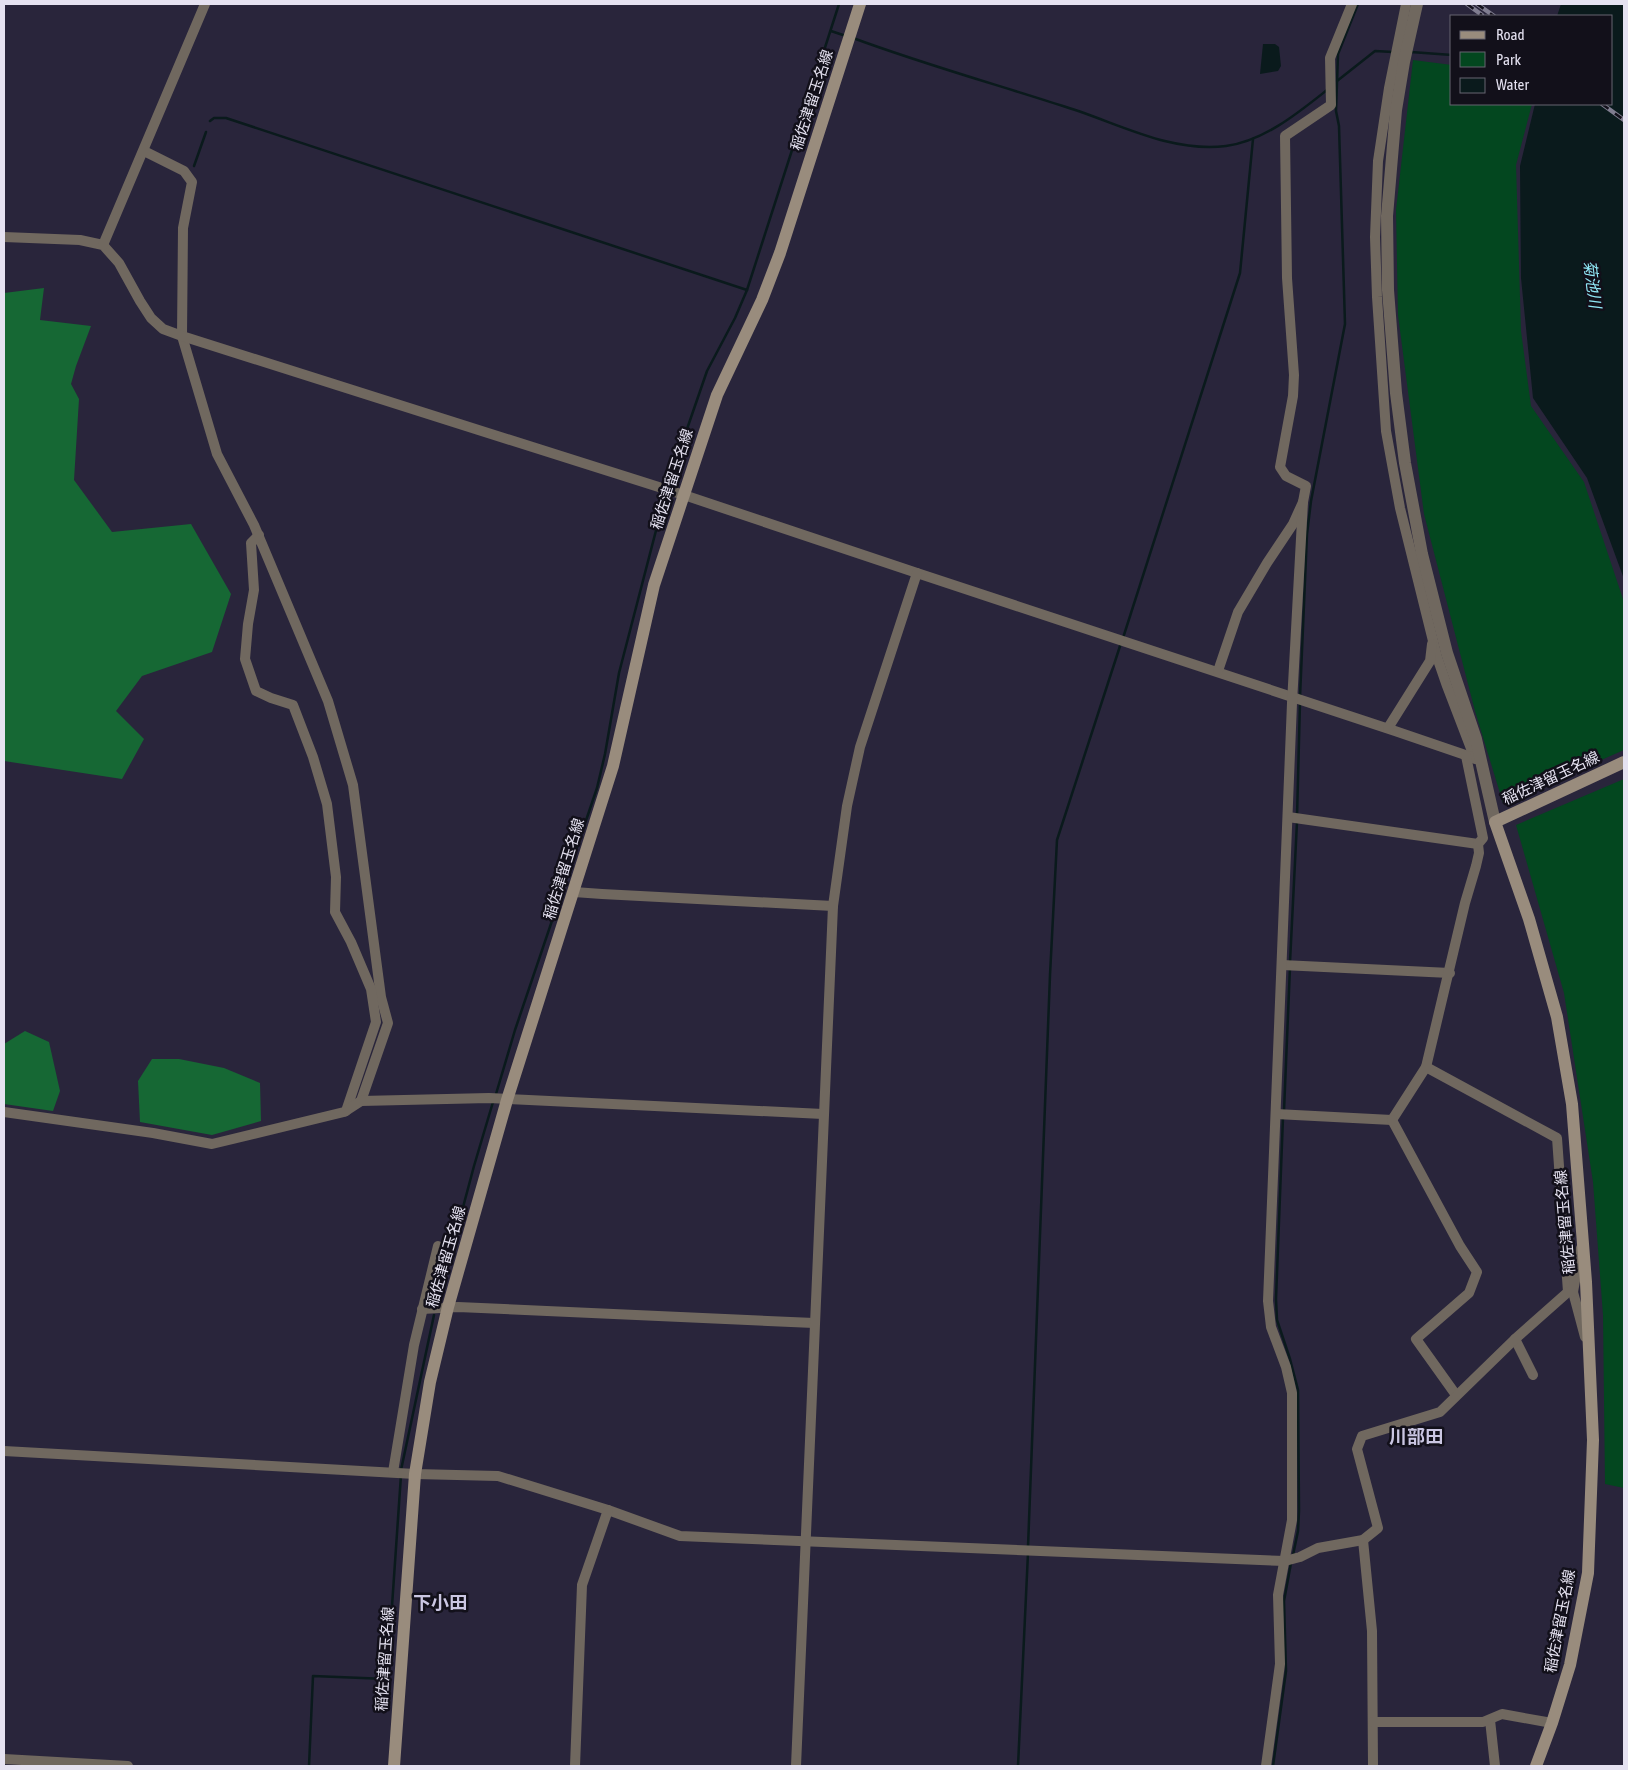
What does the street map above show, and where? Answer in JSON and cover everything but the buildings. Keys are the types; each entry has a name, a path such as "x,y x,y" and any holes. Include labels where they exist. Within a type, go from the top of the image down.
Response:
{"main road":[{"name":"稲佐津留玉名線","path":"394,1766 413,1474 430,1382 448,1307 504,1099 574,892 613,766 673,492 762,300 780,253 860,4"},
{"name":"稲佐津留玉名線","path":"1536,1766 1570,1665 1588,1573 1593,1440 1583,1235 1572,1104 1558,1017 1529,919 1495,822 1624,762"}],"street":[{"path":"103,245 205,4"},
{"path":"1266,1766 1280,1664 1278,1595 1292,1520 1292,1393 1286,1367 1271,1327 1268,1301 1303,502 1306,486 1286,476 1280,467 1294,375 1287,278 1285,136 1331,105 1330,58 1352,4"},
{"path":"1392,1120 1426,1067 1450,973 1465,903 1476,866 1479,853 1478,844 1483,838 1474,758 1476,739 1442,634 1422,554 1404,453 1394,368 1388,290 1388,198 1396,110 1417,4"},
{"path":"1404,7 1378,161 1375,237 1386,431 1400,508 1432,639 1495,822"},
{"path":"144,151 184,171 192,182 183,228 182,336 218,454 259,535 328,701 353,785 381,997 388,1023 361,1102"},
{"path":"4,237 80,240 103,245 119,263 151,318 163,329 182,336 673,492 1474,758"},
{"path":"1218,672 1238,612 1293,524 1303,502"},
{"path":"259,535 251,544 254,590 248,624 245,659 256,691 293,705 313,757 327,804 336,877 335,912 351,942 371,988 376,1022 346,1111"},
{"path":"796,1766 833,906 847,806 860,747 917,573"},
{"path":"1388,728 1430,661 1432,639"},
{"path":"1289,818 1478,844"},
{"path":"574,892 833,906"},
{"path":"1284,965 1450,973"},
{"path":"1426,1067 1557,1138 1570,1292 1589,1354"},
{"path":"4,1112 153,1133 212,1144 346,1111 361,1102 489,1098 823,1114"},
{"path":"1277,1115 1392,1120"},
{"path":"1392,1120 1460,1246 1477,1272 1469,1293 1416,1339 1456,1395"},
{"path":"4,1451 413,1474 498,1476 608,1510 680,1536 1284,1561 1300,1557 1318,1548 1363,1540 1378,1528 1357,1449 1362,1436 1440,1412 1515,1338 1570,1292 1583,1235"},
{"path":"393,1472 414,1345 438,1246"},
{"path":"422,1309 448,1307 814,1323"},
{"path":"1515,1338 1533,1375"},
{"path":"575,1766 582,1586 608,1510"},
{"path":"1363,1540 1372,1631 1373,1766"},
{"path":"1373,1722 1483,1722 1502,1714 1552,1723"},
{"path":"1490,1720 1495,1766"},
{"path":"4,1760 128,1766"}],"green space":[{"path":"1413,60 1450,65 1450,105 1532,105 1516,165 1521,331 1531,406 1584,482 1624,602 1624,750 1503,803 1475,711 1424,514 1398,315 1396,210"},
{"path":"44,288 40,320 91,326 71,384 79,399 74,480 112,532 191,524 231,594 212,652 142,676 116,711 144,739 122,779 4,761 4,293"},
{"path":"1624,779 1624,1488 1605,1484 1603,1315 1593,1182 1564,993 1516,825"},
{"path":"25,1031 49,1042 60,1091 53,1111 4,1104 4,1044"},
{"path":"152,1059 179,1059 224,1068 260,1083 261,1121 212,1135 140,1122 138,1081"}],"water":[{"name":"菊池川","path":"1561,4 1624,4 1624,579 1587,478 1533,398 1521,278 1520,166 1535,105 1613,105 1613,15 1557,15"},
{"path":"1263,44 1275,44 1279,47 1281,66 1278,71 1260,74"}],"waterway":[{"path":"667,487 707,371 735,318 747,290 839,4"},
{"path":"1300,697 1307,534 1311,501 1345,324 1339,126 1336,111 1338,54 1358,4"},
{"path":"831,31 846,36"},
{"path":"853,38 1066,107 1144,135 1185,145 1205,147 1226,146 1254,138 1280,125 1327,90"},
{"path":"1337,81 1375,51 1393,52"},
{"path":"1411,52 1450,55"},
{"path":"210,121 214,118 226,118 747,290"},
{"path":"194,166 206,132"},
{"path":"1123,638 1240,273 1253,139"},
{"path":"496,1094 515,1030 597,788 619,673 666,492"},
{"path":"1028,1547 1057,840 1121,643"},
{"path":"1297,817 1300,702"},
{"path":"1290,962 1297,822"},
{"path":"1284,1111 1290,967"},
{"path":"438,1301 493,1102"},
{"path":"1283,1117 1276,1299 1277,1320 1298,1390 1299,1511 1298,1531 1293,1555"},
{"path":"401,1470 434,1315"},
{"path":"309,1766 313,1676 387,1679 401,1475"},
{"path":"1018,1766 1028,1553"},
{"path":"1273,1766 1286,1671 1284,1601 1291,1563"}],"railway":[{"path":"1467,4 1482,15"},
{"path":"1477,4 1493,15"},
{"path":"1603,105 1624,120"}],"district":[{"name":"川部田","path":"1416,1437"},
{"name":"下小田","path":"440,1603"}]}
